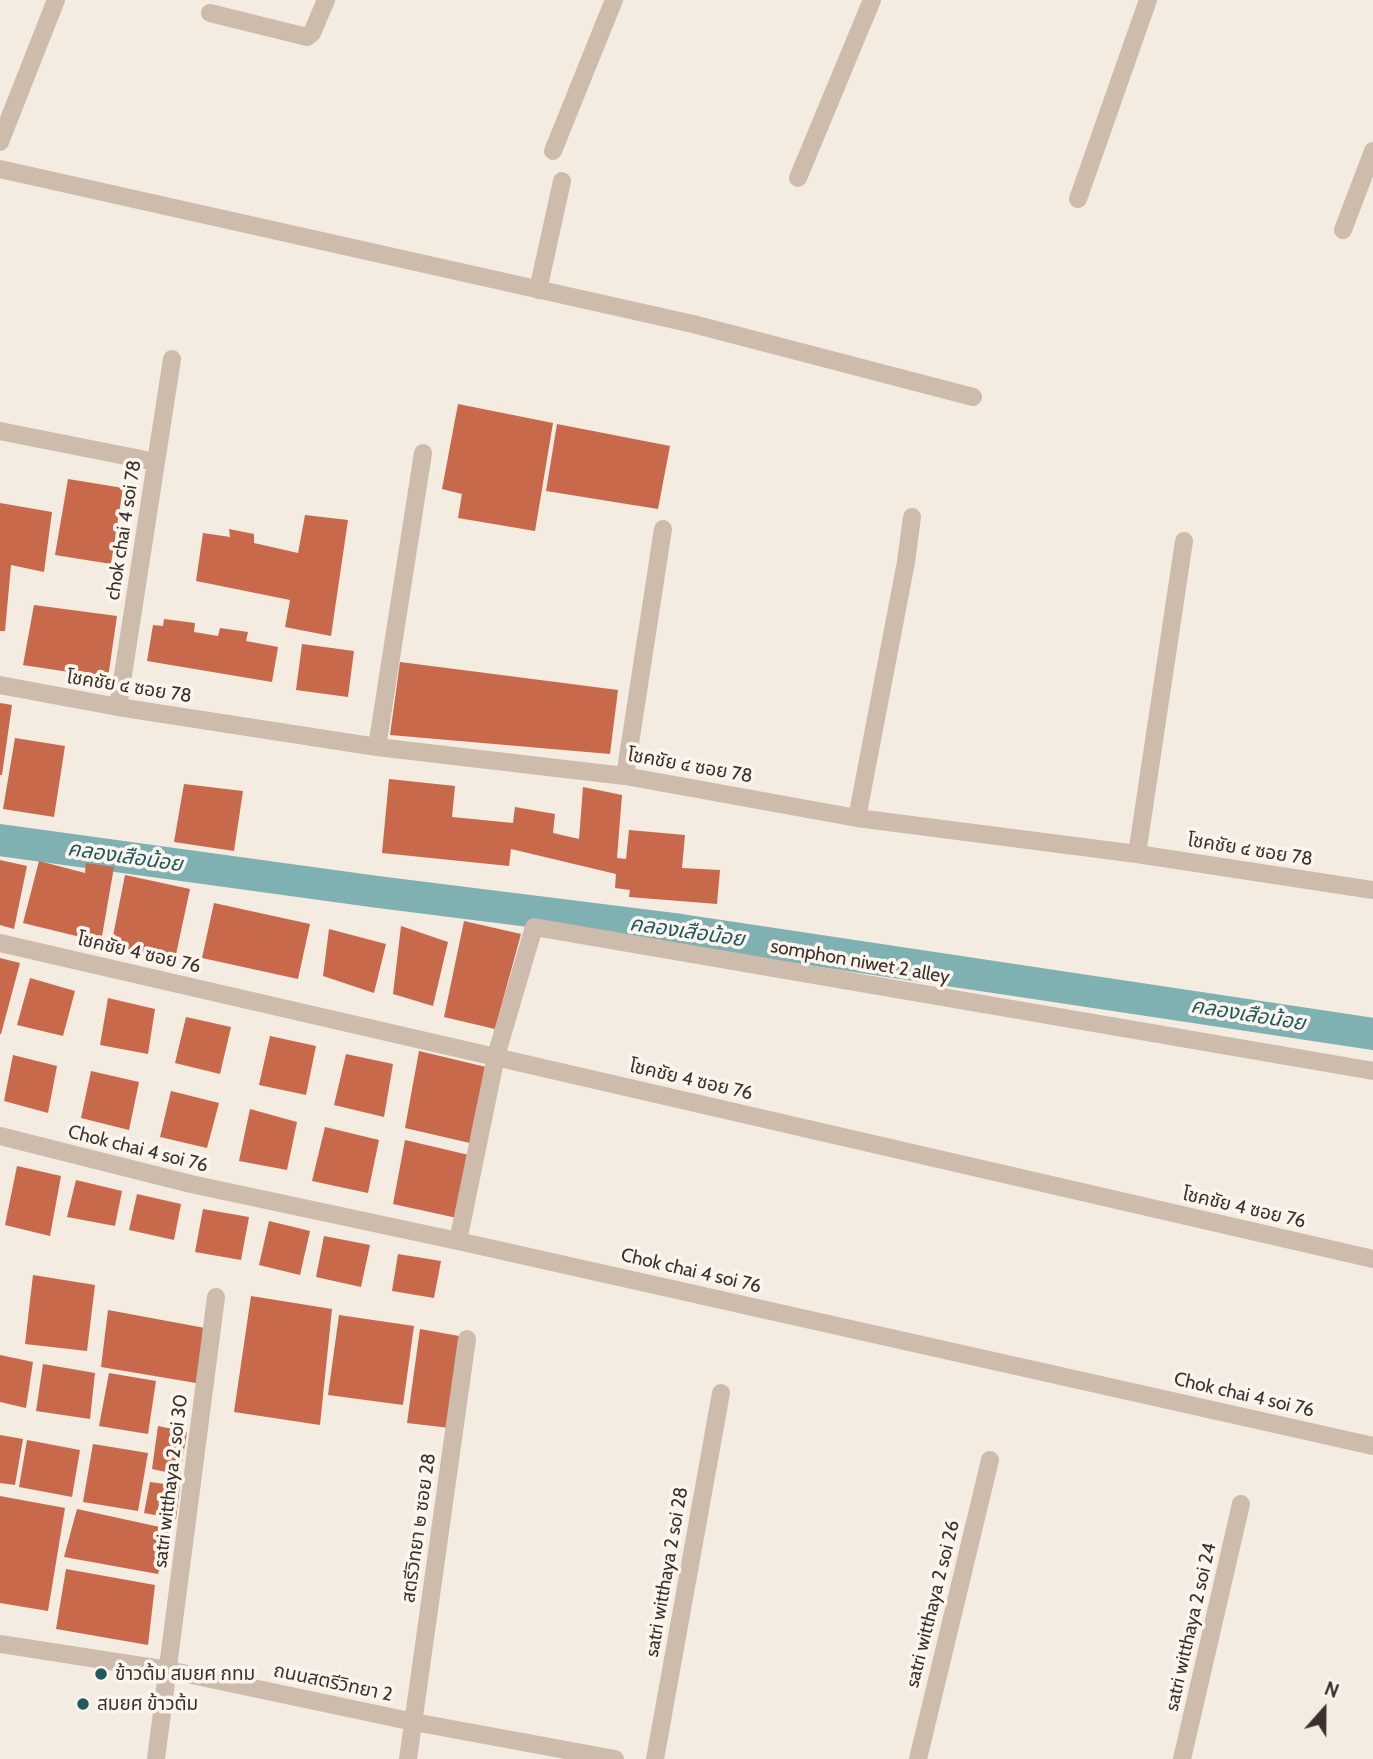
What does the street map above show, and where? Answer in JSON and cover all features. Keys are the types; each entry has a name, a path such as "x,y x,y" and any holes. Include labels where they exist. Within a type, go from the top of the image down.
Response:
{"street":[{"path":"0,142 56,0"},
{"path":"210,13 307,37 312,33 326,0"},
{"path":"553,151 614,0"},
{"path":"798,178 872,0"},
{"path":"1078,199 1148,0"},
{"path":"1343,230 1373,151"},
{"path":"0,169 693,324 973,397"},
{"path":"538,289 562,181"},
{"name":"chok chai 4 soi 78","path":"118,707 172,359"},
{"path":"0,432 156,462"},
{"path":"377,747 424,453"},
{"path":"857,818 906,562 912,517"},
{"path":"625,776 663,528"},
{"path":"1136,854 1184,541"},
{"name":"โชคชัย ๔ ซอย 78","path":"0,685 118,707 377,747 625,776 857,818 1136,854 1373,890"},
{"name":"somphon niwet 2 alley","path":"458,1241 496,1056 534,927 1373,1071"},
{"name":"โชคชัย 4 ซอย 76","path":"0,943 1373,1259"},
{"name":"Chok chai 4 soi 76","path":"0,1136 191,1184 458,1241 1373,1446"},
{"name":"satri witthaya 2 soi 30","path":"156,1759 216,1297"},
{"name":"สตรีวิทยา ๒ ซอย 28","path":"408,1759 467,1339"},
{"name":"satri witthaya 2 soi 28","path":"655,1759 721,1393"},
{"name":"satri witthaya 2 soi 26","path":"918,1759 990,1460"},
{"name":"satri witthaya 2 soi 24","path":"1182,1759 1241,1504"},
{"name":"ถนนสตรีวิทยา 2","path":"0,1644 168,1670 414,1722 615,1759"}],"building":[{"path":"458,404 553,423 535,531 458,518 462,494 442,489"},
{"path":"557,424 670,446 658,509 546,491"},
{"path":"68,479 123,488 111,564 55,555"},
{"path":"0,503 52,512 44,572 11,565 5,631 0,631"},
{"path":"305,515 348,520 331,636 285,627 290,600 196,581 203,533 230,537 229,529 254,534 254,543 298,553"},
{"path":"34,605 117,616 108,678 23,665"},
{"path":"164,619 195,623 194,632 218,636 220,628 248,632 246,641 278,647 272,682 147,661 153,625 163,626"},
{"path":"302,644 354,651 348,697 296,690"},
{"path":"400,662 618,690 610,754 390,735"},
{"path":"0,703 12,705 2,775 0,775"},
{"path":"15,738 65,746 54,817 3,809"},
{"path":"389,779 455,786 452,817 513,823 515,807 555,814 553,833 579,839 583,787 622,795 617,858 626,859 629,830 685,835 682,868 720,870 717,904 629,897 630,890 615,888 616,874 511,849 509,866 382,853"},
{"path":"184,784 243,791 234,851 174,842"},
{"path":"0,860 27,866 14,929 0,925"},
{"path":"39,861 85,873 86,863 114,867 101,942 23,923"},
{"path":"125,875 190,889 175,959 111,946"},
{"path":"214,903 310,924 298,979 202,958"},
{"path":"464,921 521,934 495,1029 444,1017"},
{"path":"401,926 448,942 433,1006 393,994"},
{"path":"329,929 386,944 374,993 323,976"},
{"path":"0,958 20,963 1,1034 0,1034"},
{"path":"30,978 75,991 63,1036 17,1025"},
{"path":"108,998 155,1009 148,1054 100,1045"},
{"path":"186,1017 231,1027 220,1074 175,1063"},
{"path":"270,1036 316,1046 306,1095 259,1085"},
{"path":"419,1051 486,1067 470,1143 405,1128"},
{"path":"346,1054 393,1064 384,1117 334,1105"},
{"path":"13,1055 57,1066 48,1113 4,1101"},
{"path":"91,1071 139,1082 129,1130 81,1118"},
{"path":"171,1091 219,1103 207,1148 160,1137"},
{"path":"250,1109 297,1122 287,1170 239,1161"},
{"path":"325,1127 379,1140 368,1193 312,1181"},
{"path":"405,1140 469,1155 457,1218 393,1204"},
{"path":"17,1166 61,1176 50,1236 5,1225"},
{"path":"76,1180 122,1191 115,1226 67,1217"},
{"path":"137,1194 181,1204 174,1240 129,1230"},
{"path":"203,1209 249,1217 241,1260 195,1252"},
{"path":"269,1221 310,1231 300,1275 259,1265"},
{"path":"324,1236 370,1245 361,1287 316,1277"},
{"path":"398,1254 441,1261 434,1298 392,1291"},
{"path":"33,1275 95,1285 87,1351 25,1344"},
{"path":"251,1296 332,1309 320,1425 234,1412"},
{"path":"108,1310 205,1328 196,1383 101,1367"},
{"path":"339,1315 414,1326 403,1405 328,1395"},
{"path":"420,1329 459,1336 450,1428 407,1423"},
{"path":"0,1355 33,1362 26,1408 0,1402"},
{"path":"43,1364 95,1373 90,1419 36,1411"},
{"path":"109,1373 156,1381 148,1434 99,1426"},
{"path":"158,1426 187,1432 180,1475 152,1469"},
{"path":"0,1435 23,1439 15,1485 0,1483"},
{"path":"27,1440 80,1450 72,1497 19,1487"},
{"path":"93,1444 148,1453 138,1511 83,1502"},
{"path":"150,1482 180,1486 176,1519 144,1513"},
{"path":"0,1496 65,1508 48,1611 0,1603"},
{"path":"77,1509 169,1529 158,1574 64,1557"},
{"path":"66,1569 155,1585 148,1645 56,1629"}],"waterway":[{"name":"คลองเสือน้อย","path":"0,840 681,930 1373,1034"}],"place":[{"name":"ข้าวต้ม สมยศ กทม","path":"101,1674"},
{"name":"สมยศ ข้าวต้ม","path":"83,1704"}]}
